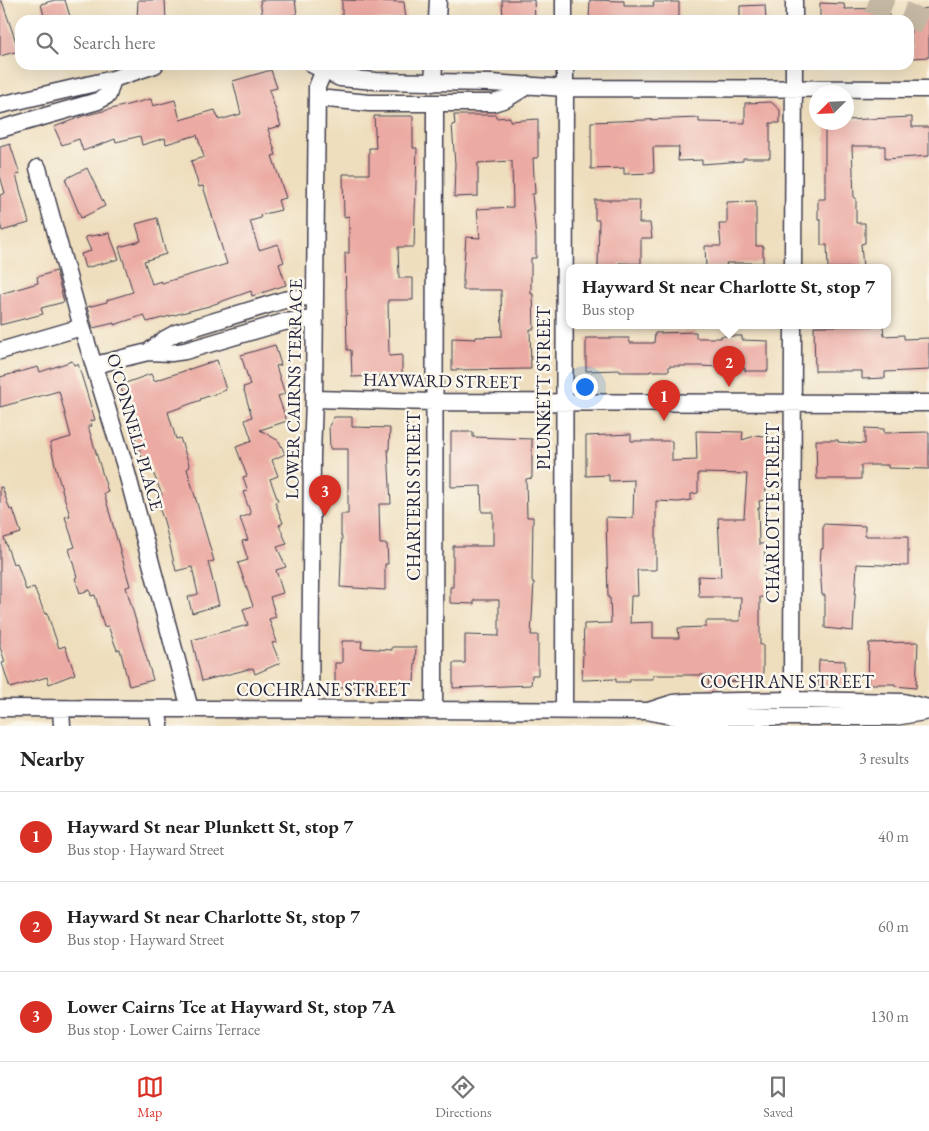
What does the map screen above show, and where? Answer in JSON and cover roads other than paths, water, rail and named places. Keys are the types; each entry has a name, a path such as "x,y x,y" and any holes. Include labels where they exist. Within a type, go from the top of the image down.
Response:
{"street":[{"path":"437,15 438,0"},
{"path":"564,0 564,15"},
{"path":"794,0 794,15"},
{"path":"0,105 139,70"},
{"name":"LOWER CAIRNS TERRACE","path":"310,710 318,70"},
{"path":"322,70 340,78 359,81 530,85 564,88 929,89"},
{"path":"434,70 434,83"},
{"name":"PLUNKETT STREET","path":"564,710 565,70"},
{"path":"793,264 794,70"},
{"path":"0,129 98,101 108,95 113,78"},
{"path":"317,98 369,103 501,102 530,85"},
{"name":"CHARTERIS STREET","path":"434,710 436,103"},
{"name":"O'CONNELL PLACE","path":"38,168 82,327 125,466 190,709"},
{"path":"148,352 176,333 284,300 315,296"},
{"path":"95,365 148,352 171,353 185,351 284,322 315,319"},
{"path":"0,351 82,327"},
{"name":"CHARLOTTE STREET","path":"792,700 793,329"},
{"name":"HAYWARD STREET","path":"314,400 929,403"},
{"name":"COCHRANE STREET","path":"646,711 685,702 792,700 903,702 929,710"},
{"name":"COCHRANE STREET","path":"0,708 646,711 676,717 816,721 895,717 929,710"},
{"path":"60,709 62,726"},
{"path":"157,709 160,726"}],"tunnel":[{"path":"869,0 906,15"},
{"path":"914,18 929,24"}],"place":[{"name":"Hayward St near Charlotte St, stop 7","path":"729,387"},
{"name":"Hayward St near Plunkett St, stop 7","path":"664,421"},
{"name":"Lower Cairns Tce at Hayward St, stop 7A","path":"325,516"}]}
